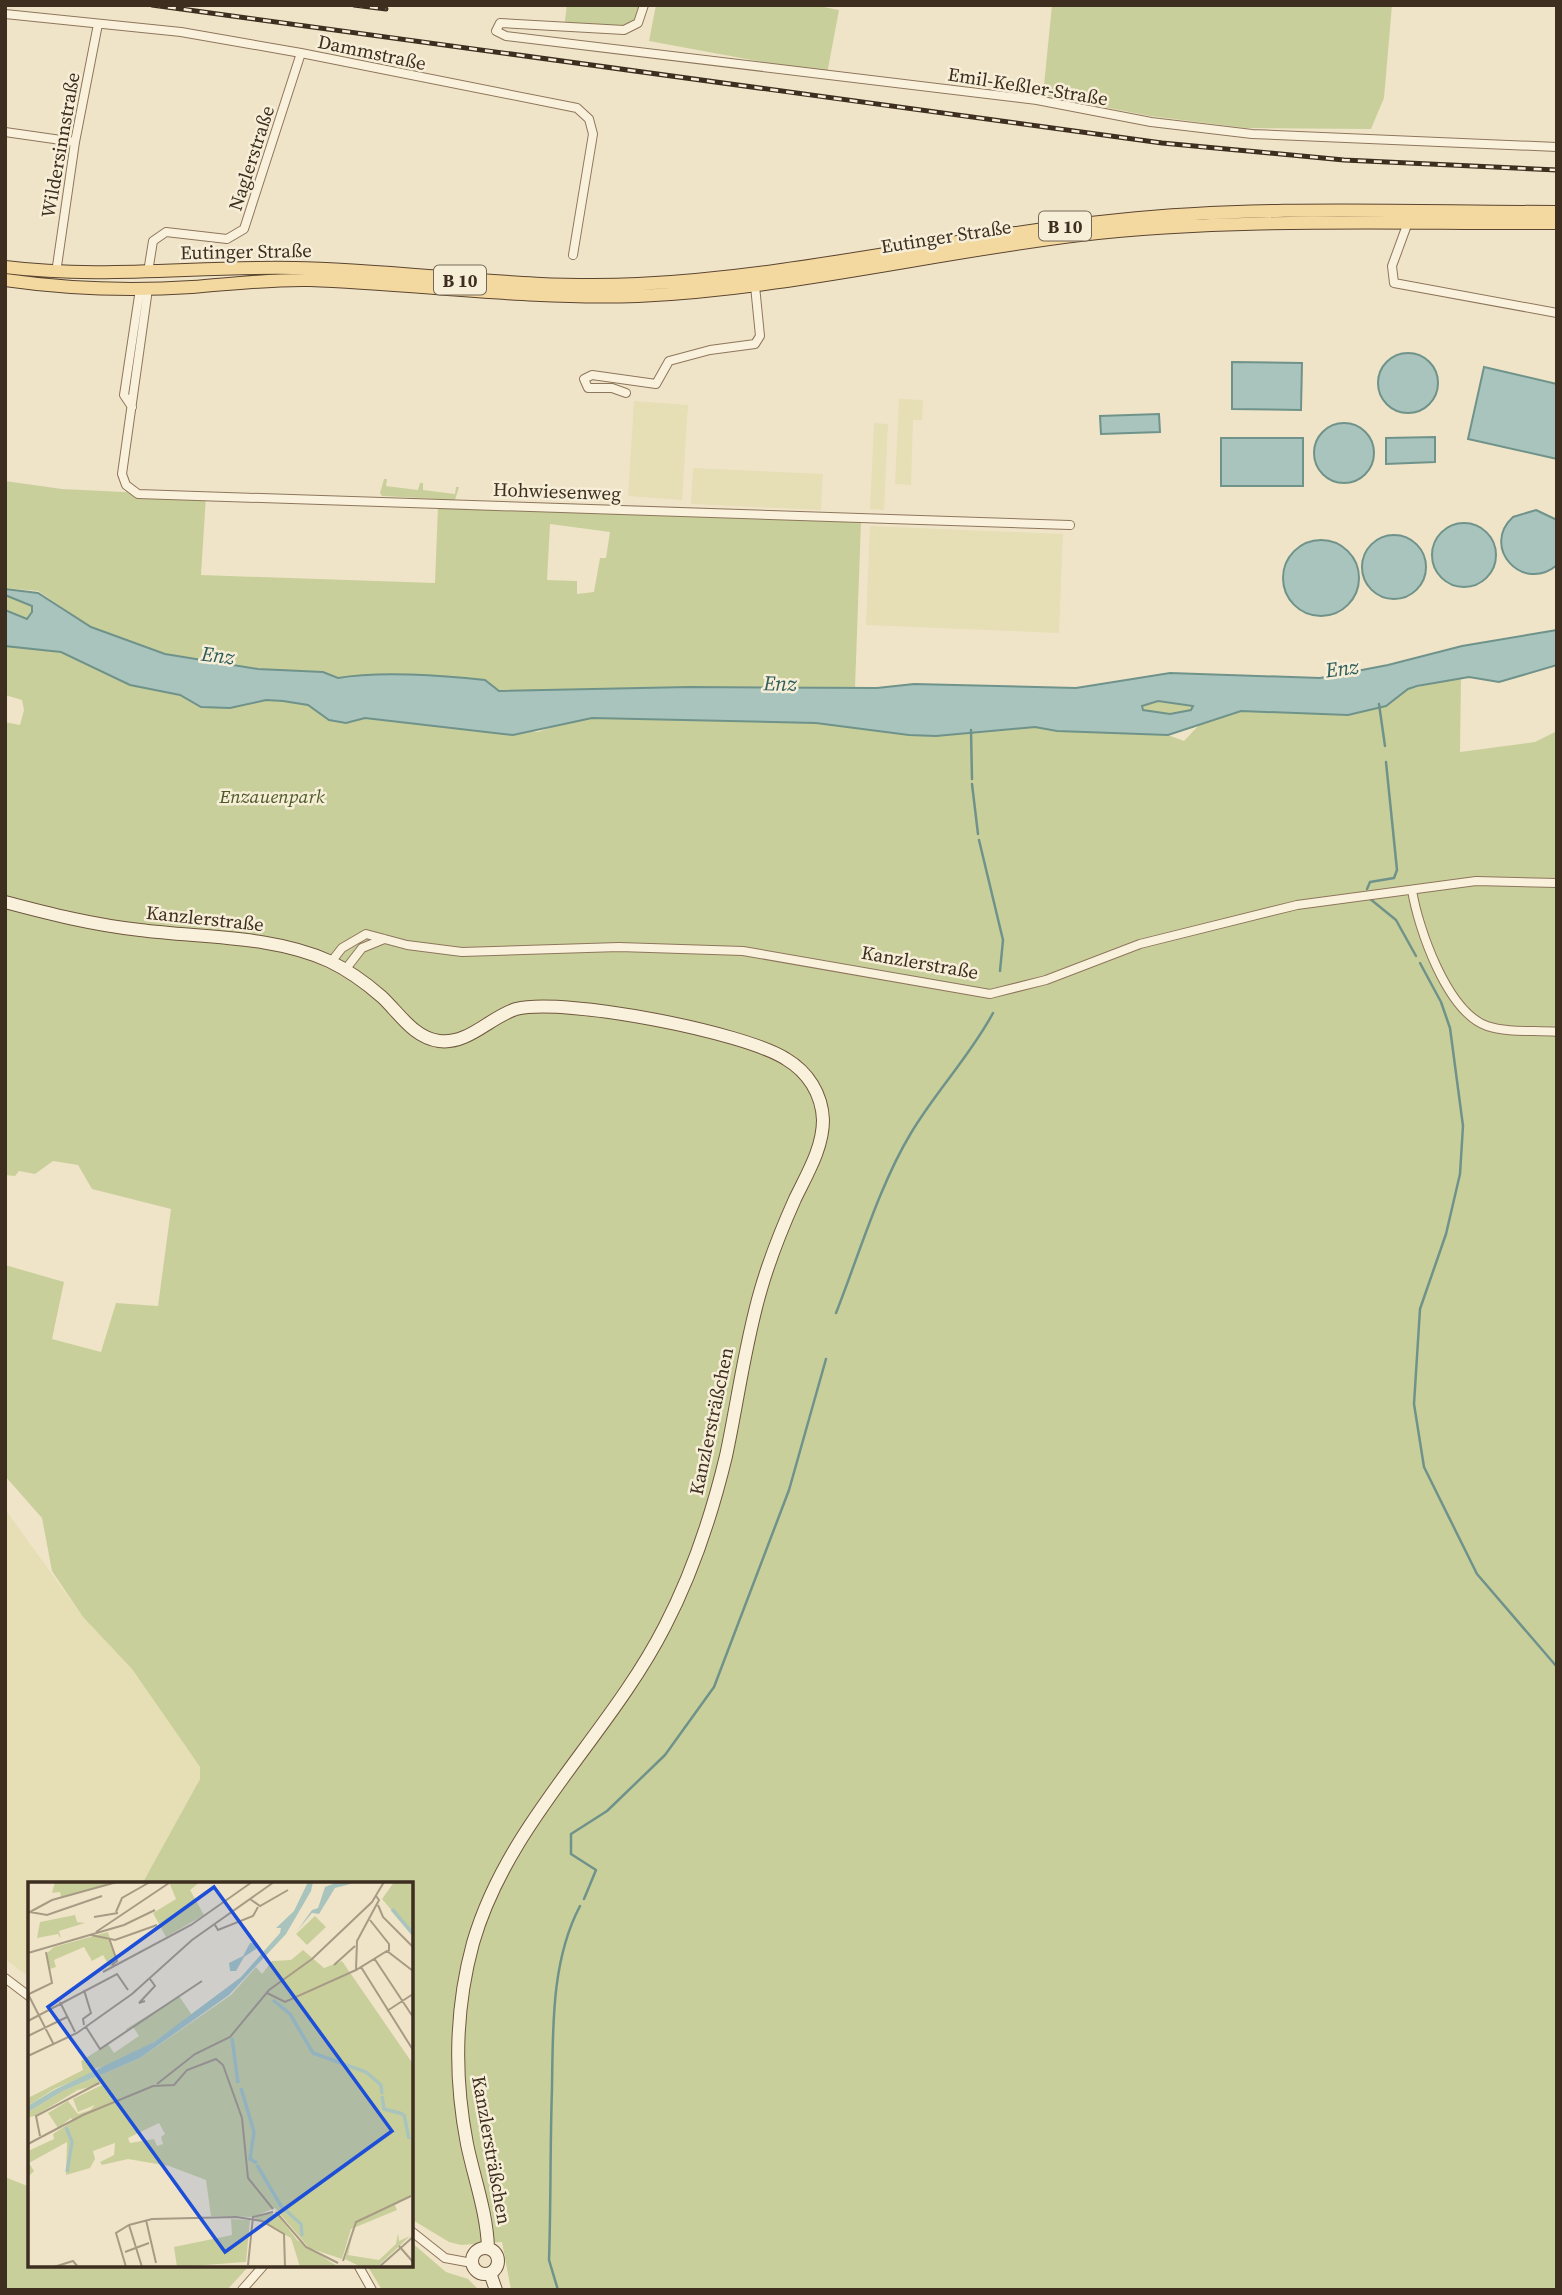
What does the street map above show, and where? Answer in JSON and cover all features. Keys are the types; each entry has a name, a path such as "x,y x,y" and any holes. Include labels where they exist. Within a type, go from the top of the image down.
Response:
{"main road":[{"name":"Eutinger Straße","path":"5,267 56,272 144,273 242,268 480,282 637,284 752,274 1040,229 1124,219 1253,214 1557,212"},
{"name":"Eutinger Straße","path":"5,280 82,289 144,289 344,276 475,293 641,296 755,286 1028,242 1124,231 1255,226 1557,223"},
{"path":"144,273 144,289"},
{"name":"Kanzlerstraße","path":"5,902 100,925 296,949 331,962"},
{"name":"Kanzlersträßchen","path":"331,962 382,997 412,1028 433,1041 461,1039 499,1016 522,1008 561,1008 632,1018 696,1030 772,1051 805,1073 822,1106 823,1123 817,1150 780,1234 760,1291 726,1456 713,1505 686,1581 656,1644 626,1693 514,1849 493,1891 474,1941 460,2010 459,2080 466,2138 488,2248"},
{"path":"488,2248 495,2252 498,2259 496,2267 490,2273 481,2273 472,2263 476,2251 488,2248"},
{"path":"490,2273 496,2290"}],"street":[{"name":"Emil-Keßler-Straße","path":"644,5 638,23 624,30 500,23 496,31 506,36 1037,100 1151,122 1252,134 1557,147"},
{"name":"Dammstraße","path":"5,15 181,32 568,106 582,112 591,124 593,143 573,255"},
{"name":"Wildersinnstraße","path":"56,272 75,142 98,24"},
{"name":"Naglerstraße","path":"144,273 153,241 166,232 227,239 244,229 301,53"},
{"path":"5,132 75,142"},
{"path":"1407,225 1392,266 1394,283 1557,313"},
{"path":"626,393 612,388 588,388 584,379 592,375 656,384 669,361 755,344 760,336 755,286"},
{"name":"Hohwiesenweg","path":"144,289 122,474 126,485 138,494 1070,525"},
{"name":"Kanzlerstraße","path":"331,962 335,953 366,934 462,952 619,947 743,951 990,994 1046,980 1140,944 1297,905 1476,881 1557,883"},
{"path":"1412,890 1416,915 1432,956 1468,1014 1496,1028 1557,1032"},
{"path":"345,970 369,943 390,940"},
{"path":"5,1978 28,1995"},
{"path":"413,2233 444,2258 472,2263"},
{"path":"242,2290 262,2267"},
{"path":"359,2267 372,2290"}],"shaded area":[{"path":"899,399 923,400 922,420 913,420 911,485 895,484"},
{"path":"634,401 688,405 682,500 628,496"},
{"path":"874,423 888,424 884,510 870,509"},
{"path":"693,468 823,474 821,510 691,504"},
{"path":"870,526 1063,534 1059,633 866,625"},
{"path":"5,1509 83,1617 132,1669 200,1767 200,1779 143,1882 28,1882 28,1976 5,1959"}],"green space":[{"path":"567,5 644,5 638,23 624,30 564,28"},
{"path":"656,5 813,5 839,10 827,74 649,41"},
{"path":"1052,5 1392,5 1384,98 1371,129 1245,128 1150,116 1043,95"},
{"path":"384,479 387,479 386,486 418,490 420,483 423,483 423,490 455,494 456,487 459,487 455,500 382,496 380,493"},
{"path":"5,481 62,489 206,496 201,575 435,583 438,506 861,522 855,688 499,691 485,680 408,676 338,678 323,672 258,669 165,654 91,627 38,591 5,588","holes":["550,524 610,532 606,558 600,558 594,592 577,594 577,581 547,580"]},
{"path":"5,595 32,606 31,616 27,619 5,610"},
{"name":"Enzauenpark","path":"5,646 61,652 130,685 180,695 201,707 230,708 266,700 283,701 308,705 329,720 346,723 365,718 538,732 574,719 592,718 816,723 936,736 1035,727 1057,731 1168,735 1184,741 1199,725 1241,711 1324,714 1374,709 1386,706 1408,689 1461,678 1460,752 1535,742 1557,731 1557,2290 511,2290 502,2242 461,2245 449,2242 413,2220 413,1882 143,1882 200,1779 200,1767 132,1669 83,1617 52,1571 42,1518 5,1476 5,1265 64,1282 52,1339 101,1352 116,1303 158,1306 171,1209 92,1189 78,1165 53,1161 35,1174 19,1171 15,1176 5,1175 5,722 20,725 24,710 22,700 5,695"},
{"path":"1158,701 1193,706 1192,710 1171,714 1143,710 1142,706"},
{"path":"5,2177 28,2186 28,2267 248,2267 227,2290 5,2290"},
{"path":"413,2244 446,2272 468,2279 479,2290 382,2290 368,2267 413,2267"}],"water":[{"path":"1408,353 1420,355 1433,366 1438,383 1436,395 1425,408 1408,413 1396,411 1383,400 1378,383 1380,371 1391,358"},
{"path":"1232,362 1302,363 1301,410 1232,409"},
{"path":"1484,367 1557,384 1557,459 1468,439"},
{"path":"1159,414 1160,432 1101,434 1100,416"},
{"path":"1344,423 1356,425 1369,436 1374,453 1372,465 1361,478 1344,483 1332,481 1319,470 1314,453 1316,441 1327,428"},
{"path":"1435,437 1435,462 1386,464 1386,438"},
{"path":"1221,438 1303,438 1303,486 1221,486"},
{"path":"1536,510 1557,520 1557,565 1544,572 1531,574 1510,563 1503,553 1501,541 1504,529 1513,517"},
{"path":"1458,523 1470,523 1487,532 1494,543 1494,567 1487,578 1470,587 1458,587 1446,582 1437,573 1432,561 1432,549 1437,537 1446,528"},
{"path":"1388,535 1400,535 1417,544 1424,555 1424,579 1417,590 1400,599 1388,599 1376,594 1367,585 1362,573 1362,561 1367,549 1376,540"},
{"path":"1314,540 1328,540 1342,546 1353,557 1359,578 1356,593 1348,605 1328,616 1314,616 1300,610 1289,599 1283,585 1283,571 1289,557 1300,546"},
{"path":"5,589 38,593 91,627 165,654 258,669 323,672 338,678 410,674 485,680 499,691 689,687 877,688 914,684 1076,688 1170,673 1320,678 1388,665 1462,646 1557,630 1557,665 1499,682 1469,677 1417,686 1408,689 1386,706 1348,715 1241,711 1168,735 1057,731 1035,727 936,736 816,723 592,718 513,735 365,718 346,723 329,720 308,705 283,701 266,700 230,708 201,707 180,695 130,685 61,652 5,646 5,610 27,619 32,612 32,606 5,595","holes":["1158,701 1193,706 1191,710 1170,714 1143,710 1142,706"]}],"waterway":[{"path":"1379,704 1385,746"},
{"path":"971,730 972,779"},
{"path":"1367,889 1370,882 1394,878 1397,870 1386,762"},
{"path":"972,784 978,834"},
{"path":"979,840 1003,940 1000,971"},
{"path":"1369,898 1396,920 1416,956"},
{"path":"1420,963 1441,1002 1450,1028 1463,1126 1460,1174 1446,1234 1420,1309 1414,1404 1424,1467 1477,1574 1557,1667"},
{"path":"836,1313 889,1175 911,1133 993,1013"},
{"path":"584,1899 596,1870 571,1854 571,1834 607,1811 665,1755 714,1687 789,1490 826,1359"},
{"path":"558,2290 549,2260 554,2019 564,1949 580,1906"}],"railway":[{"path":"152,5 1162,143 1344,160 1557,170"},
{"path":"354,5 386,9"}],"water label":[{"name":"Enz","path":"218,655"},
{"name":"Enz","path":"1342,668"},
{"name":"Enz","path":"780,683"}]}
